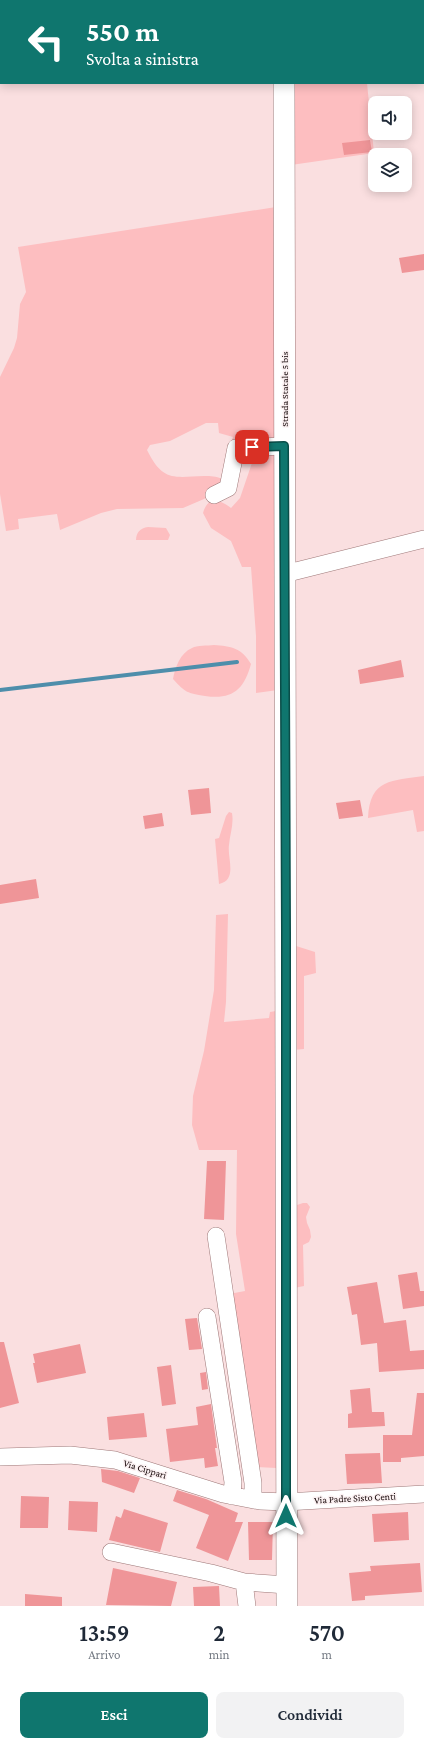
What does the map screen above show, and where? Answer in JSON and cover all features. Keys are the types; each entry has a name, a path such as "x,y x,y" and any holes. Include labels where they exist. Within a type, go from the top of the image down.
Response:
{"main road":[{"name":"Strada Statale 5 bis","path":"284,84 287,1606"}],"street":[{"path":"214,495 228,488 236,448 284,446"},
{"path":"284,574 424,539"},
{"path":"216,1236 253,1483 253,1500"},
{"path":"207,1317 233,1482 232,1496"},
{"name":"Via Cippari","path":"0,1457 70,1455 115,1460 232,1496 253,1500 286,1502"},
{"name":"Via Padre Sisto Centi","path":"286,1502 424,1494"},
{"path":"111,1552 211,1573 244,1582 287,1585"},
{"path":"244,1582 247,1606"}],"shaded area":[{"path":"293,84 367,84 368,140 373,140 374,148 368,148 368,154 291,165"},
{"path":"276,207 279,443 231,443 233,437 219,433 218,423 206,423 170,441 150,445 147,450 158,468 164,473 177,477 211,476 222,479 217,491 204,499 183,508 117,509 101,513 60,530 57,514 18,519 19,529 6,531 0,494 0,377 14,348 17,338 20,304 26,292 18,247"},
{"path":"268,453 277,456 278,690 256,693 256,636 251,567 242,567 231,541 211,528 203,513 205,507 211,501 219,501 231,508 240,498 254,457 260,454"},
{"path":"148,527 166,528 170,535 168,540 136,540 139,531"},
{"path":"214,645 231,647 244,654 251,664 245,681 236,691 223,696 214,697 199,695 184,690 173,679 181,657 184,653 194,647"},
{"path":"424,776 424,831 417,832 413,810 368,818 373,795 378,788 393,781"},
{"path":"229,812 232,813 229,845 230,873 225,882 219,884 215,839 219,838 226,816"},
{"path":"228,914 226,1002 224,1022 269,1018 270,1012 276,1011 276,1468 257,1467 229,1294 245,1291 236,1234 237,1150 199,1150 192,1125 193,1096 204,1051 214,990 216,915"},
{"path":"293,945 315,952 316,973 304,976 304,1049 293,1050"},
{"path":"307,1203 310,1207 306,1217 311,1237 309,1242 303,1245 304,1286 294,1288 294,1206"}],"building":[{"path":"370,140 371,148 368,148 368,152 344,155 342,143"},
{"path":"424,254 424,270 402,273 399,258"},
{"path":"401,660 404,677 360,684 358,670"},
{"path":"209,788 211,813 191,815 188,790"},
{"path":"360,800 363,816 339,819 336,803"},
{"path":"162,813 164,826 145,829 143,816"},
{"path":"36,879 39,898 0,904 0,885"},
{"path":"207,1161 226,1161 224,1220 204,1219"},
{"path":"417,1272 420,1291 424,1291 424,1306 403,1309 398,1275"},
{"path":"377,1282 384,1323 406,1320 410,1351 424,1350 424,1369 379,1372 377,1343 361,1345 357,1314 352,1315 347,1287"},
{"path":"197,1318 202,1349 189,1350 185,1319"},
{"path":"0,1342 4,1342 19,1403 0,1408"},
{"path":"80,1344 86,1373 37,1383 33,1363 35,1363 33,1354"},
{"path":"171,1365 176,1404 162,1406 157,1367"},
{"path":"206,1372 208,1389 202,1390 200,1373"},
{"path":"370,1388 372,1412 384,1412 385,1426 348,1428 348,1414 352,1413 350,1390"},
{"path":"417,1393 424,1393 424,1456 401,1458 401,1462 383,1462 383,1435 412,1435"},
{"path":"211,1404 218,1466 205,1468 204,1458 170,1462 166,1429 198,1425 196,1407"},
{"path":"144,1413 147,1437 109,1440 107,1417"},
{"path":"380,1453 382,1483 347,1484 345,1454"},
{"path":"101,1469 118,1471 140,1478 134,1493 102,1482"},
{"path":"177,1490 206,1499 238,1513 235,1522 243,1522 228,1561 196,1548 209,1515 173,1501"},
{"path":"21,1496 49,1497 48,1528 20,1528"},
{"path":"69,1501 98,1502 97,1532 68,1530"},
{"path":"124,1509 168,1523 160,1552 109,1540 116,1516 121,1518"},
{"path":"408,1512 409,1540 374,1542 372,1514"},
{"path":"248,1522 273,1522 272,1560 249,1560"},
{"path":"420,1563 422,1592 365,1596 365,1600 352,1601 349,1573 371,1571 370,1566"},
{"path":"113,1568 177,1582 171,1606 106,1605"},
{"path":"219,1586 220,1606 194,1606 193,1587"},
{"path":"25,1594 62,1597 62,1606 25,1606"}],"waterway":[{"path":"0,690 237,662"}],"route":[{"path":"252,447 284,446 286,1516"}]}
